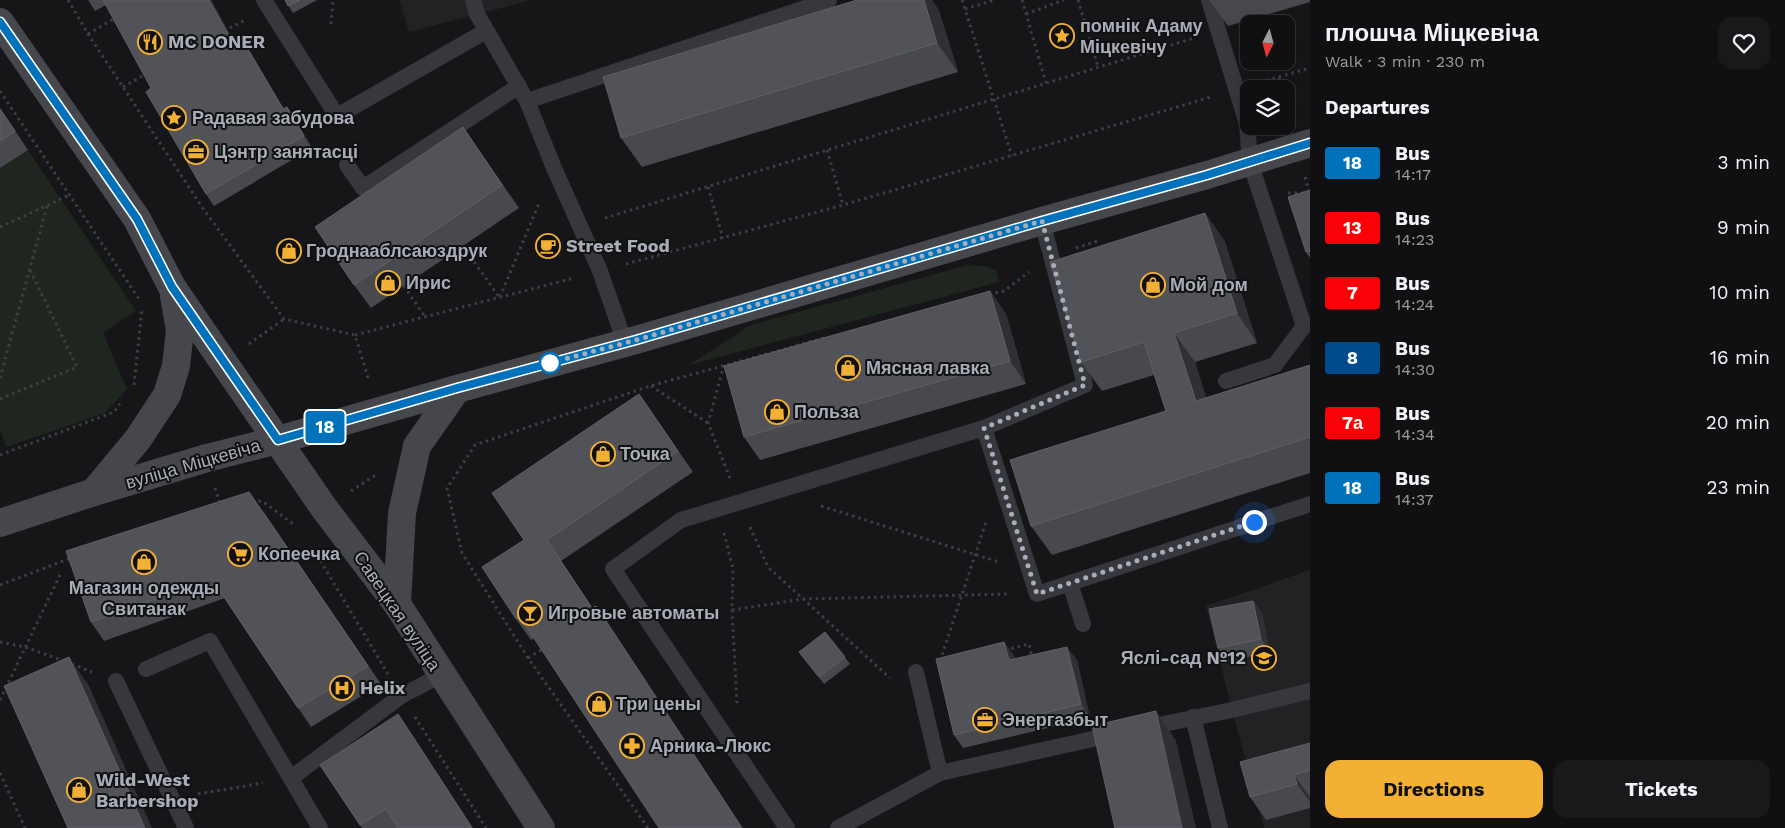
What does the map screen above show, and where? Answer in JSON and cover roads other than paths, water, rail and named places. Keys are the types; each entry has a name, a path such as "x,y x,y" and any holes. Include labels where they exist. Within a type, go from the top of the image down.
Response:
{"main road":[{"name":"Савецкая вуліца","path":"0,22 137,219 172,287 324,508 397,604 541,828"},
{"name":"вуліца Міцкевіча","path":"0,522 207,458 625,343 1310,143"},
{"path":"94,492 138,439 167,395 176,366 180,330 172,287"},
{"path":"397,604 402,513 417,446 457,388"}],"lane":[{"path":"473,0 477,14 486,31 523,94 600,271 625,343"},
{"path":"347,165 363,188 523,94 829,0"},
{"path":"1209,0 1247,124 1250,162 1307,325 1275,365 1226,381"},
{"path":"266,3 337,116 486,31"},
{"path":"787,828 613,569 681,520 984,428 1085,385 1042,221"},
{"path":"984,428 1037,594 1310,504"},
{"path":"1070,583 1083,624"},
{"path":"146,669 210,642 320,828"},
{"path":"916,672 940,773"},
{"path":"291,778 401,696 442,675"},
{"path":"116,680 186,828"},
{"path":"838,828 940,773 1232,710 1310,691"},
{"path":"1193,717 1220,828"}],"place":[{"name":"помнік Адаму Міцкевічу","path":"1062,36"},
{"name":"MC DONER","path":"150,42"},
{"name":"Радавая забудова","path":"174,118"},
{"name":"Цэнтр занятасці","path":"196,152"},
{"name":"Street Food","path":"548,246"},
{"name":"Гроднааблсаюздрук","path":"289,251"},
{"name":"Ирис","path":"388,283"},
{"name":"Мой дом","path":"1153,285"},
{"name":"Мясная лавка","path":"848,368"},
{"name":"Польза","path":"777,412"},
{"name":"Точка","path":"603,454"},
{"name":"Копеечка","path":"240,554"},
{"name":"Магазин одежды Свитанак","path":"144,562"},
{"name":"Игровые автоматы","path":"530,613"},
{"name":"Яслі-сад №12","path":"1264,658"},
{"name":"Helix","path":"342,688"},
{"name":"Три цены","path":"599,704"},
{"name":"Энергазбыт","path":"985,720"},
{"name":"Арника-Люкс","path":"632,746"},
{"name":"Wild-West Barbershop","path":"79,790"}]}
